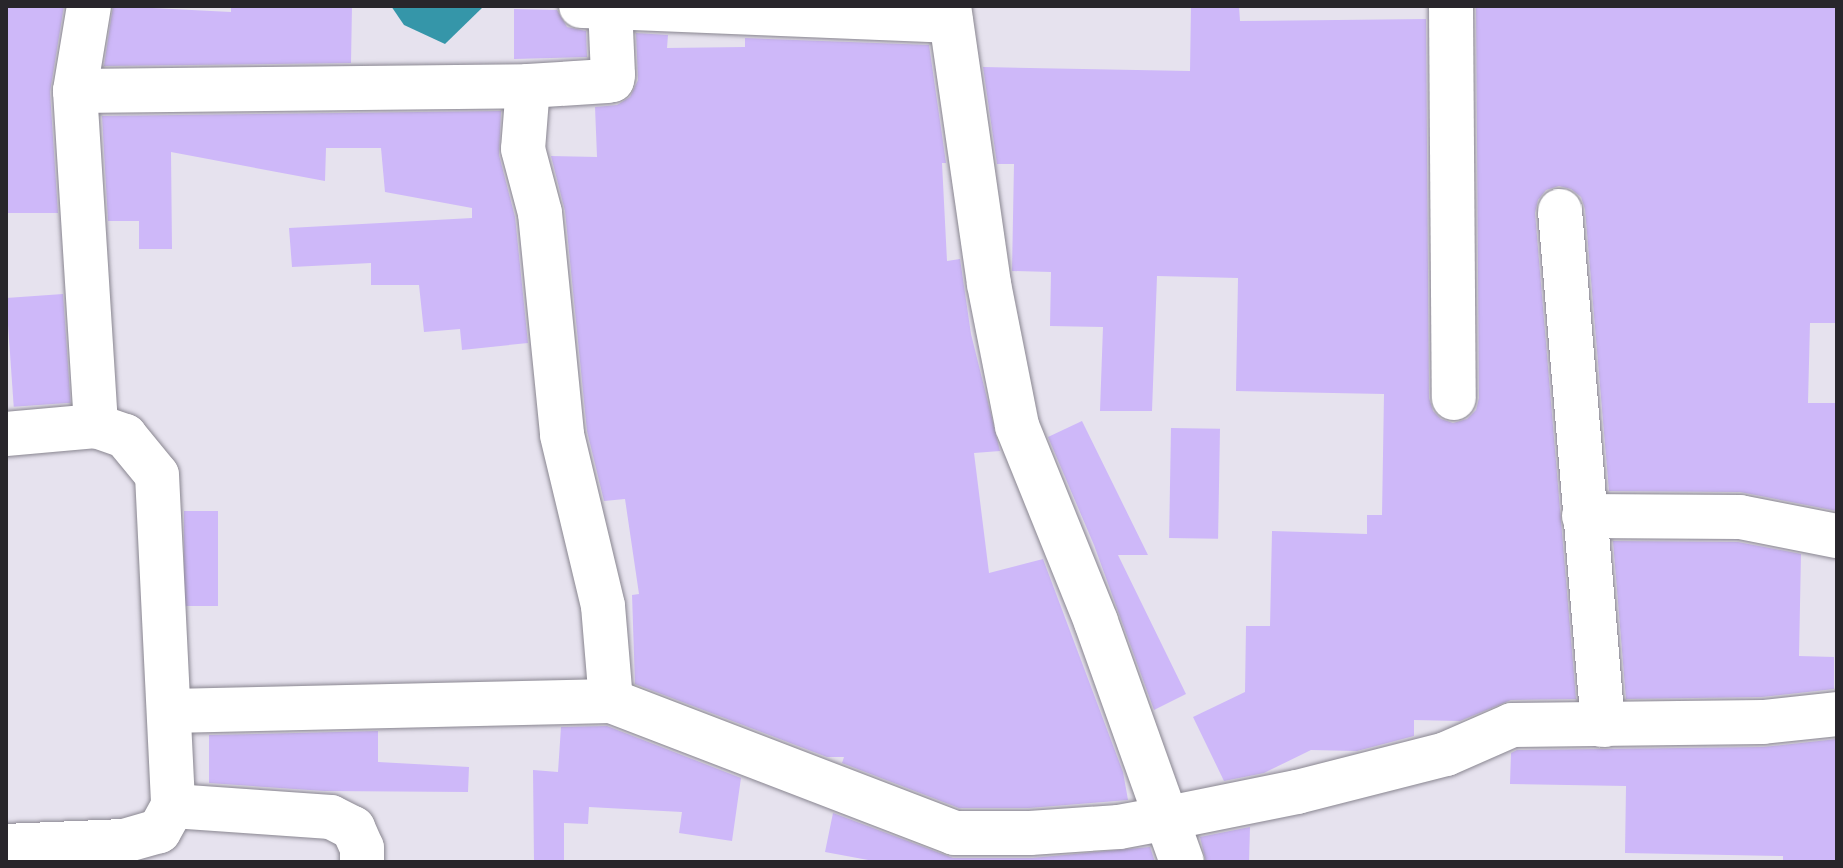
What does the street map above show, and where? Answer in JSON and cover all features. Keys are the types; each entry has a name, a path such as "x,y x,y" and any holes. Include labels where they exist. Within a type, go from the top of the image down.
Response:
{"street":[{"path":"89,6 75,91 96,426"},
{"path":"1451,6 1454,398"},
{"path":"75,91 528,86 612,80 596,7 950,13 989,284 1017,426 1096,622 1182,862"},
{"path":"528,86 523,149 540,213 562,435 603,606 611,701"},
{"path":"1560,211 1603,725"},
{"path":"6,434 96,426 125,436 157,475 173,806 159,831 124,841 6,846"},
{"path":"1584,516 1740,517 1837,536"},
{"path":"170,711 611,701 954,833 1119,827 1168,818 1297,792 1446,754 1512,725 1763,722 1837,714"},
{"path":"173,806 331,817 353,828 362,848 362,862"}],"water":[{"path":"391,6 484,6 445,44 404,25"}],"building":[{"path":"6,6 64,6 50,92 58,213 6,213"},
{"path":"113,6 231,12 231,6 352,6 351,63 104,66"},
{"path":"1191,6 1239,6 1240,21 1426,19 1429,398 1433,411 1441,419 1453,423 1467,419 1476,410 1479,398 1476,6 1837,6 1837,323 1810,323 1808,403 1837,403 1837,511 1740,492 1609,491 1585,209 1581,197 1571,189 1559,186 1546,190 1538,200 1535,213 1576,699 1511,700 1460,721 1414,720 1414,736 1357,751 1311,750 1264,773 1224,781 1193,717 1245,692 1246,626 1270,626 1272,531 1367,534 1367,515 1382,515 1384,394 1236,391 1238,278 1157,276 1152,411 1100,411 1103,327 1050,326 1051,272 1012,271 1014,164 997,164 983,67 1190,71"},
{"path":"514,9 557,10 567,27 586,31 587,57 514,59"},
{"path":"636,33 668,35 667,48 745,47 745,38 929,45 946,163 942,163 947,261 960,259 971,334 1000,451 974,453 989,573 1043,559 1123,772 1128,800 1029,808 959,808 842,763 844,757 827,757 635,684 632,595 639,594 625,499 604,501 587,431 565,211 551,156 597,157 595,107 617,105 630,97 638,80"},
{"path":"501,111 499,155 515,217 528,343 462,350 460,329 424,332 419,285 371,285 371,263 292,267 289,228 472,218 472,208 385,192 381,148 326,148 325,181 171,152 172,249 139,249 139,221 108,221 102,116"},
{"path":"63,294 71,403 14,407 6,298"},
{"path":"1082,421 1148,555 1118,555 1186,694 1154,710 1094,545 1048,437"},
{"path":"1171,428 1220,429 1218,539 1169,538"},
{"path":"184,511 218,511 218,606 184,606"},
{"path":"1613,541 1738,542 1801,554 1799,656 1834,657 1834,689 1762,697 1626,699"},
{"path":"607,726 741,778 732,841 679,833 682,812 589,807 588,824 564,823 564,862 534,862 533,770 558,772 561,727"},
{"path":"378,731 378,762 469,767 468,792 324,791 209,783 209,735"},
{"path":"1837,739 1837,862 1783,862 1783,856 1625,853 1626,786 1510,784 1511,753 1517,750 1763,747"},
{"path":"833,813 953,858 1032,858 1150,847 1155,862 879,862 825,852"},
{"path":"1250,827 1249,862 1206,862 1200,837"}]}
